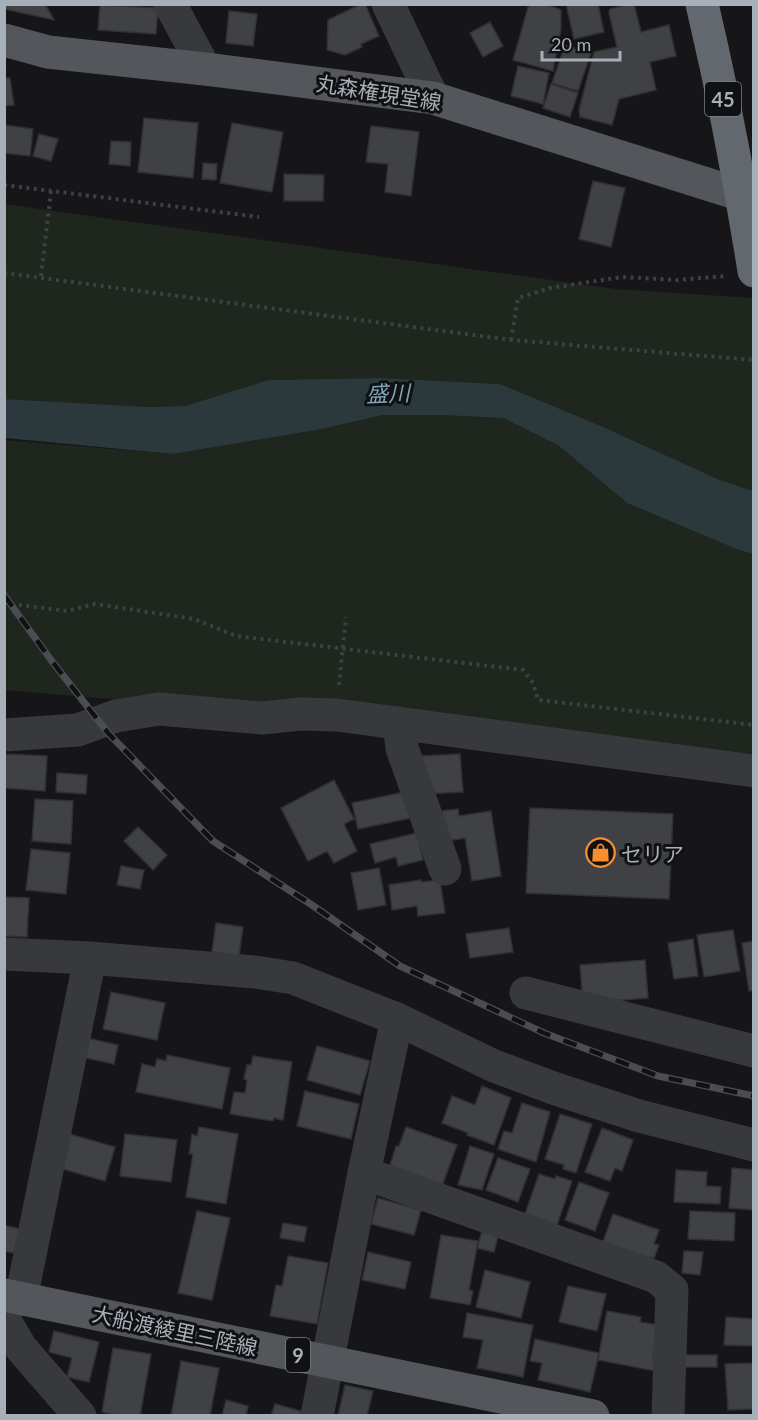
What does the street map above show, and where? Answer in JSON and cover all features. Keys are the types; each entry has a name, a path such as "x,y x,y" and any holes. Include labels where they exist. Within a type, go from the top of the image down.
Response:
{"highway":[{"name":"45","path":"702,4 748,197 742,273"}],"main road":[{"name":"丸森権現堂線","path":"4,40 48,52 433,98 748,197"},
{"name":"大船渡綾里三陸線","path":"10,1304 327,1361 555,1412 592,1416"}],"street":[{"path":"171,4 205,69"},
{"path":"388,4 433,98"},
{"path":"4,735 78,730 116,716 159,709 262,718 301,714 337,715 753,771"},
{"path":"399,723 402,748 445,869"},
{"path":"4,954 90,958 255,972 293,978 397,1019 494,1066 556,1089 639,1116 753,1145"},
{"path":"80,1416 21,1348 10,1304 90,958"},
{"path":"526,993 753,1052"},
{"path":"317,1416 364,1173 397,1019"},
{"path":"364,1173 656,1277 672,1290 668,1416"}],"path":[{"path":"4,185 260,217"},
{"path":"41,276 51,191"},
{"path":"4,273 41,276 511,340 753,360"},
{"path":"511,340 518,297 539,291 622,277 676,280 742,273"},
{"path":"4,603 67,611 95,604 195,619 236,636 523,670 533,683 538,700 753,724"},
{"path":"337,715 346,617"}],"shaded area":[{"path":"4,204 615,289 753,298 753,491 720,480 601,426 500,384 380,378 268,380 185,406 150,407 5,399"},
{"path":"383,415 503,418 559,446 627,503 753,554 753,754 5,690 4,440 173,454 322,429"}],"water":[{"name":"盛川","path":"380,378 500,384 601,426 720,480 753,491 753,554 627,503 559,446 503,418 383,415 322,429 173,454 5,438 5,399 150,407 185,406 268,380"}],"building":[{"path":"4,4 45,4 54,20 4,9"},
{"path":"365,4 379,36 345,55 327,50 328,20"},
{"path":"529,4 546,4 561,10 561,29 553,71 513,60"},
{"path":"566,4 598,4 604,32 574,39"},
{"path":"634,4 641,32 669,25 676,56 650,62 656,90 619,99 612,125 580,117 579,110 594,52 617,47 610,9"},
{"path":"100,5 158,8 156,34 98,30"},
{"path":"229,11 257,14 253,46 226,43"},
{"path":"490,22 503,46 483,57 470,33"},
{"path":"565,45 591,53 578,91 552,83"},
{"path":"518,66 549,73 543,104 511,96"},
{"path":"4,78 10,78 14,105 4,106"},
{"path":"551,84 578,93 570,117 543,108"},
{"path":"144,118 198,123 193,178 138,172"},
{"path":"232,123 283,132 272,192 220,183"},
{"path":"4,125 33,129 30,156 4,153"},
{"path":"371,126 419,132 411,196 385,192 388,164 366,162"},
{"path":"39,134 58,139 51,161 33,156"},
{"path":"111,141 131,142 130,166 109,164"},
{"path":"203,163 217,164 216,180 202,179"},
{"path":"284,174 324,175 323,201 284,201"},
{"path":"593,181 625,188 611,247 579,239"},
{"path":"4,754 47,756 45,791 4,788"},
{"path":"460,754 463,792 423,794 420,756"},
{"path":"57,773 87,775 86,794 56,792"},
{"path":"334,780 354,819 344,824 357,851 334,863 327,851 308,861 281,808"},
{"path":"405,792 411,818 358,829 352,803"},
{"path":"35,799 73,801 71,844 32,841"},
{"name":"セリア","path":"530,808 673,814 669,899 526,893"},
{"path":"458,809 459,816 491,811 501,876 472,881 465,838 447,841 442,811"},
{"path":"138,827 167,855 153,870 124,841"},
{"path":"417,833 423,860 398,866 396,857 375,863 370,844"},
{"path":"31,849 70,853 66,894 26,890"},
{"path":"121,866 144,870 140,889 117,885"},
{"path":"379,868 386,905 358,910 351,873"},
{"path":"421,880 421,882 440,880 445,913 418,916 417,906 392,910 389,885"},
{"path":"4,897 29,898 27,937 4,936"},
{"path":"216,923 243,927 239,956 212,952"},
{"path":"509,928 513,952 470,958 466,934"},
{"path":"733,930 740,971 704,977 697,935"},
{"path":"693,939 698,976 674,979 668,943"},
{"path":"754,941 754,990 749,991 742,943"},
{"path":"645,960 648,998 583,1003 580,965"},
{"path":"111,992 165,1003 157,1040 103,1029"},
{"path":"87,1038 118,1045 114,1064 82,1057"},
{"path":"317,1046 370,1061 360,1095 307,1080"},
{"path":"167,1055 230,1068 222,1109 136,1092 142,1064 155,1067 157,1059 166,1061"},
{"path":"253,1056 292,1062 283,1120 274,1118 273,1121 230,1114 234,1092 245,1093 247,1080 244,1079 247,1065 251,1065"},
{"path":"482,1086 511,1098 494,1145 442,1123 452,1096 475,1105"},
{"path":"305,1091 359,1104 351,1139 297,1126"},
{"path":"522,1103 550,1112 536,1162 498,1149 504,1131 512,1133"},
{"path":"560,1114 592,1124 576,1173 563,1169 564,1165 545,1159"},
{"path":"199,1127 238,1134 226,1204 186,1197 193,1154 189,1154 192,1134 197,1136"},
{"path":"406,1127 457,1145 441,1189 388,1171 396,1146 399,1146"},
{"path":"602,1128 633,1140 622,1171 615,1168 610,1181 585,1172"},
{"path":"69,1134 115,1147 105,1181 59,1168"},
{"path":"125,1134 177,1140 171,1182 120,1176"},
{"path":"470,1146 494,1154 482,1190 458,1185"},
{"path":"498,1158 530,1169 518,1202 486,1190"},
{"path":"732,1168 754,1170 754,1210 729,1208"},
{"path":"676,1170 707,1172 706,1186 721,1187 720,1204 674,1202"},
{"path":"539,1174 572,1181 557,1225 525,1214"},
{"path":"579,1182 609,1193 595,1231 565,1220"},
{"path":"378,1198 421,1210 414,1235 371,1224"},
{"path":"197,1211 230,1218 212,1300 178,1293"},
{"path":"690,1211 735,1213 734,1241 688,1239"},
{"path":"613,1214 659,1230 654,1244 659,1245 654,1258 650,1257 645,1269 599,1253"},
{"path":"283,1223 307,1227 304,1242 280,1238"},
{"path":"4,1225 20,1229 14,1253 4,1251"},
{"path":"483,1228 499,1232 494,1252 477,1248"},
{"path":"441,1235 478,1241 469,1290 473,1291 470,1305 430,1298"},
{"path":"684,1251 703,1252 700,1275 682,1273"},
{"path":"368,1252 411,1262 405,1289 362,1280"},
{"path":"288,1256 328,1263 317,1324 270,1316 276,1285 282,1286"},
{"path":"485,1270 530,1282 521,1318 476,1307"},
{"path":"568,1286 606,1294 597,1331 559,1322"},
{"path":"607,1311 641,1317 640,1322 659,1325 653,1360 663,1362 660,1372 598,1360"},
{"path":"467,1313 533,1325 523,1377 477,1368 483,1340 463,1337"},
{"path":"726,1317 754,1319 753,1346 724,1345"},
{"path":"54,1331 99,1342 89,1382 67,1377 72,1358 49,1352"},
{"path":"535,1339 599,1353 590,1392 538,1380 542,1363 530,1361"},
{"path":"113,1348 151,1354 140,1416 121,1416 102,1412"},
{"path":"684,1355 717,1355 717,1367 684,1367"},
{"path":"181,1361 219,1368 210,1416 171,1416"},
{"path":"754,1363 754,1409 728,1410 725,1364"},
{"path":"345,1385 373,1391 367,1416 338,1416"},
{"path":"226,1400 248,1406 246,1416 222,1416"},
{"path":"275,1404 301,1411 300,1416 271,1416"}],"railway":[{"path":"4,595 108,733 213,841 309,903 400,966 544,1033 658,1076 754,1096"}],"place":[{"name":"セリア","path":"600,853"}]}
